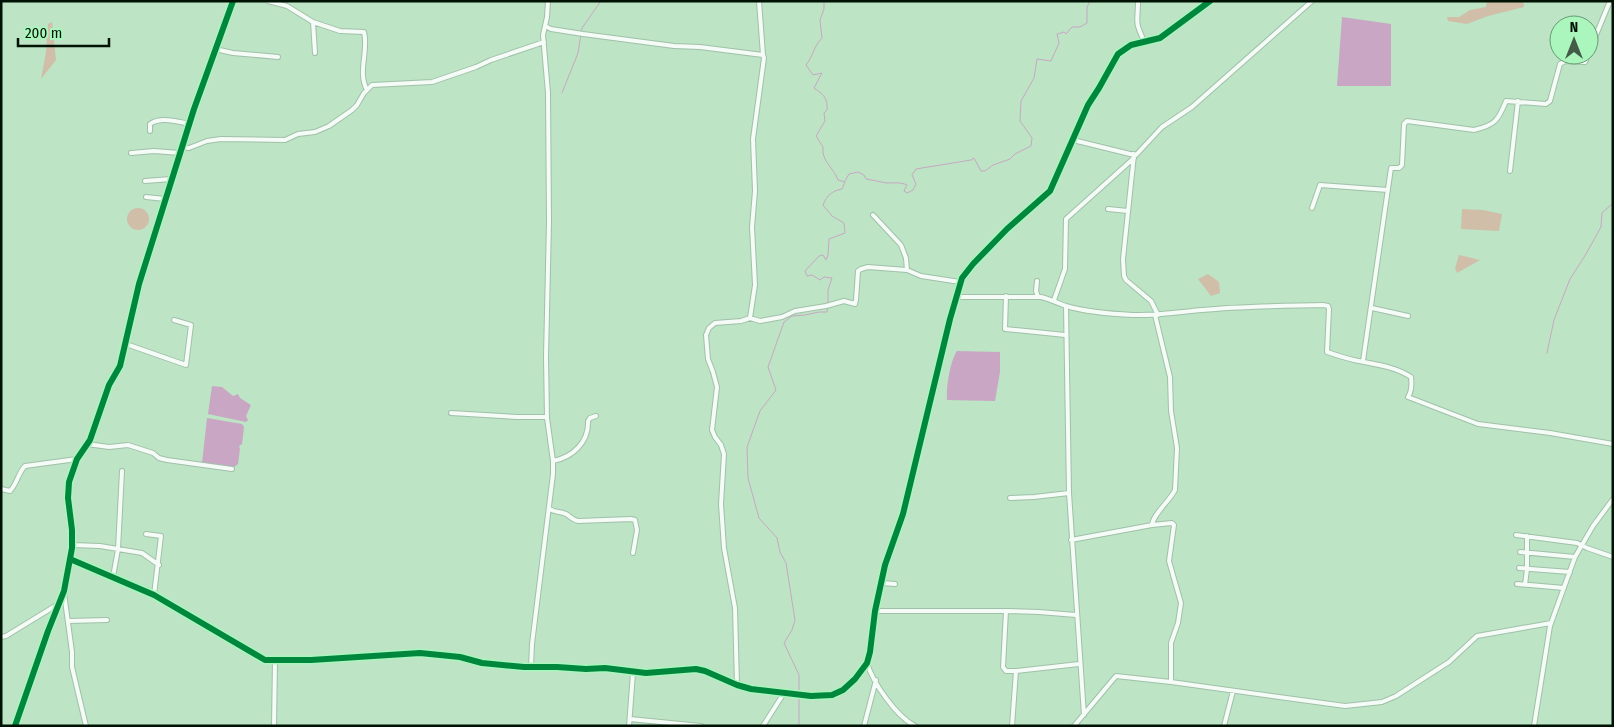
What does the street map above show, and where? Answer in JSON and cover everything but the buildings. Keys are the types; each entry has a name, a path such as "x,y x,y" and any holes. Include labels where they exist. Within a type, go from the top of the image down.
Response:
{"street":[{"path":"15,726 64,591 72,545 68,498 69,482 77,459 90,440 109,384 120,366 139,284 171,179 233,1"},
{"path":"268,1 295,10 313,22 340,32 364,32 365,48 362,65 364,84 367,90"},
{"path":"531,667 554,461 547,417 546,357 549,222 548,93 544,42 548,1"},
{"path":"750,318 755,285 752,227 754,191 753,139 764,58 759,1"},
{"path":"1138,1 1136,26 1144,41"},
{"path":"70,559 154,595 265,660 310,660 420,653 460,657 482,663 531,667 557,666 586,670 605,668 634,673 696,669 706,671 737,685 756,690 811,696 832,695 843,690 867,663 885,565 903,514 960,282 973,264 1007,229 1050,191 1088,105 1118,54 1131,45 1160,38 1210,1"},
{"path":"1054,300 1064,269 1066,219 1136,155 1162,127 1192,107 1312,1"},
{"path":"1599,28 1610,1"},
{"path":"313,22 315,54"},
{"path":"545,26 551,29 581,34 674,46 763,54"},
{"path":"182,148 190,148 207,141 221,139 285,140 298,134 315,132 352,110 372,85 432,82 544,42"},
{"path":"216,49 233,53 278,57"},
{"path":"1363,361 1391,168 1399,168 1402,165 1404,124 1407,122 1474,130 1495,123 1506,101 1546,104 1552,96 1560,65"},
{"path":"1510,171 1518,101"},
{"path":"150,131 150,124 153,121 164,120 190,124"},
{"path":"1073,140 1133,156"},
{"path":"132,153 154,151 180,153"},
{"path":"1133,156 1123,259 1124,276 1126,280 1151,301 1157,315 1170,371 1171,412 1177,448 1175,490 1155,517 1152,526"},
{"path":"144,181 171,179"},
{"path":"1312,208 1320,185 1388,190"},
{"path":"146,197 165,199"},
{"path":"1108,209 1128,211"},
{"path":"873,215 901,245 906,258 906,270"},
{"path":"737,685 735,608 724,548 721,504 724,454 712,430 717,388 708,359 706,335 709,328 715,323 741,321 750,318 760,321 782,316 795,310 828,306 844,301 855,304 858,272 868,267 906,270 921,276 960,282"},
{"path":"1037,281 1036,292 1038,297"},
{"path":"1006,296 1005,329 1065,335"},
{"path":"956,297 1038,297 1054,300 1066,306 1111,313 1157,315 1270,305 1328,306 1327,352 1406,374 1411,377 1412,382 1411,392 1408,397 1434,406 1466,421 1492,427 1550,433 1613,444"},
{"path":"1066,306 1065,335 1071,540 1084,715"},
{"path":"1372,308 1408,316"},
{"path":"126,344 186,365 191,325 174,320"},
{"path":"451,413 547,417"},
{"path":"554,461 567,458 581,446 584,442 588,421 596,416"},
{"path":"87,444 109,447 128,445 153,452 159,458 167,460 232,469"},
{"path":"1,489 10,491 25,466 77,459"},
{"path":"113,577 118,549 122,471"},
{"path":"1010,498 1069,493"},
{"path":"1534,726 1548,631 1575,557 1593,526 1613,499"},
{"path":"550,509 565,513 578,521 635,520 637,530 633,553"},
{"path":"1071,540 1172,523 1174,525 1169,561 1181,603 1178,623 1171,642 1171,682"},
{"path":"146,534 161,536 154,595"},
{"path":"1516,535 1577,543 1613,557"},
{"path":"1525,585 1527,536"},
{"path":"72,545 142,553 158,565"},
{"path":"1520,552 1575,557"},
{"path":"1519,568 1570,572"},
{"path":"882,583 895,584"},
{"path":"1517,584 1564,588"},
{"path":"64,591 72,652 72,667 86,726"},
{"path":"1,637 6,636 61,602"},
{"path":"876,611 1006,611 1076,615"},
{"path":"1006,611 1003,667 1006,671 1080,664"},
{"path":"68,621 107,620"},
{"path":"1074,726 1116,676 1345,706 1382,702 1396,696 1449,662 1477,636 1551,623"},
{"path":"274,726 275,660"},
{"path":"867,663 869,670 885,696 900,714 915,726"},
{"path":"1012,726 1016,670"},
{"path":"628,726 634,673"},
{"path":"864,726 876,680"},
{"path":"1224,726 1233,691"},
{"path":"763,726 784,693"},
{"path":"630,718 701,726"}],"shaded area":[{"path":"1487,1 1523,1 1524,7 1488,16 1467,24 1448,21 1447,17 1459,17 1470,10 1486,7"},
{"path":"1342,17 1391,24 1391,86 1337,86"},
{"path":"52,22 56,60 41,79 46,52 48,24"},
{"path":"138,208 146,211 149,219 146,227 138,230 130,227 127,219 130,211"},
{"path":"1462,209 1483,210 1502,214 1499,231 1461,229"},
{"path":"1459,255 1480,260 1457,273 1455,268"},
{"path":"1208,274 1219,282 1220,293 1211,296 1198,279"},
{"path":"957,351 1000,352 1000,372 995,401 947,400 949,375 952,361"},
{"path":"212,386 222,387 233,396 238,394 240,398 251,405 246,416 248,420 246,422 208,414"},
{"path":"207,418 242,424 244,427 242,444 239,446 238,464 234,467 202,463"}],"waterway":[{"path":"562,93 578,53 582,28 601,1"},
{"path":"824,1 824,9 820,20 822,38 806,65 813,75 822,73 814,88 822,94 827,102 827,110 824,113 825,121 816,136 823,147 824,156 838,180 845,182 842,189 830,194 823,205 832,216 844,223 845,233 829,239 826,260 823,255 819,256 805,271 807,276 812,275 820,280 824,277 832,278 828,290 828,303"},
{"path":"845,181 849,174 858,172 864,175 866,179 907,185 904,191 907,193 913,190 916,184 912,175 916,169 974,158 981,171 985,171 1031,146 1032,138 1020,121 1021,101 1034,78 1037,59 1051,61 1059,43 1057,34 1064,32 1066,34 1072,27 1080,27 1087,23 1087,7 1090,1"},
{"path":"1547,353 1554,320 1570,279 1601,227 1602,213 1613,203"},
{"path":"799,693 799,675 784,643 792,630 795,620 786,563 780,552 777,538 759,518 748,478 747,447 760,411 776,390 768,367 784,322 792,316 827,312 828,307"},
{"path":"799,697 799,726"}],"cycle path":[{"path":"15,726 64,591 72,548 68,498 69,482 77,459 90,440 109,385 120,366 139,284 194,109 233,1"},
{"path":"70,559 154,595 265,660 311,660 420,653 460,657 482,663 524,667 605,668 646,673 696,669 751,689 811,696 832,695 843,690 855,679 867,663 875,611 885,565 903,514 950,319 962,278 1007,229 1050,191 1088,105 1118,54 1131,45 1160,38 1210,1"}]}
